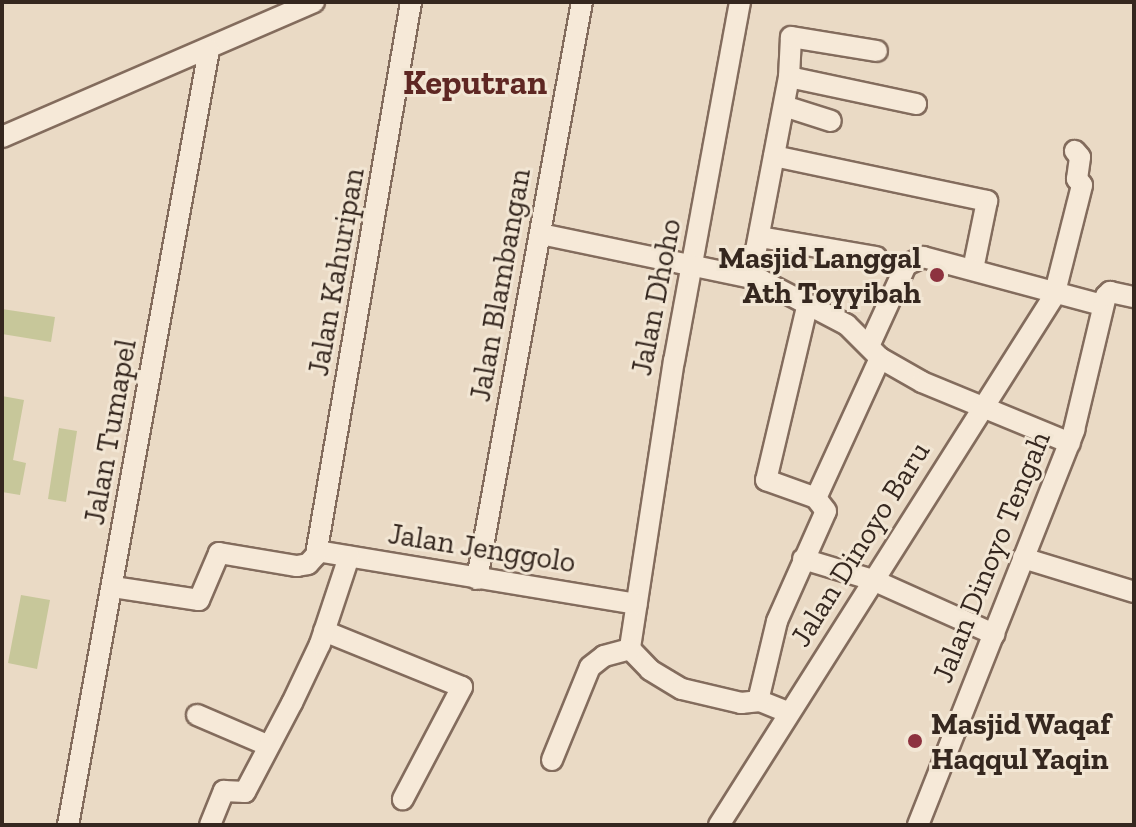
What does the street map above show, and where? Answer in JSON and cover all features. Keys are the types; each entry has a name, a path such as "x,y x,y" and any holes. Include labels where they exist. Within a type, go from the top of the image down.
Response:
{"street":[{"path":"2,137 314,2"},
{"name":"Jalan Kahuripan","path":"317,551 411,2"},
{"name":"Jalan Blambangan","path":"477,579 582,2"},
{"name":"Jalan Dhoho","path":"630,649 740,2"},
{"path":"751,276 789,77 791,37 877,51"},
{"name":"Jalan Tumapel","path":"68,825 209,50"},
{"path":"789,77 916,104"},
{"path":"784,106 831,121"},
{"name":"Jalan Dinoyo Baru","path":"719,825 1054,296 1082,185 1077,179 1080,157 1075,151"},
{"path":"774,156 987,201 973,269"},
{"path":"541,234 751,276 847,325 874,352 981,407 1070,443"},
{"path":"760,237 876,257"},
{"path":"816,498 908,262 929,256 1054,296 1102,305 1110,292 1134,297"},
{"name":"Jalan Dinoyo Tengah","path":"924,823 1023,558 1070,443 1102,305"},
{"path":"758,701 777,621 826,511 816,498 766,480 807,307"},
{"path":"113,587 199,600 219,553 301,566 317,551"},
{"name":"Jalan Jenggolo","path":"317,551 637,604"},
{"path":"210,825 224,791 245,792 324,631 349,557"},
{"path":"1023,558 1134,592"},
{"path":"803,559 873,580 994,634"},
{"path":"324,631 462,687 403,799"},
{"path":"552,760 590,667 604,656 630,649 650,670 682,689 741,703 758,701 789,713"},
{"path":"197,715 267,745"}],"green space":[{"path":"2,309 55,317 51,342 2,334"},
{"path":"2,396 24,400 13,460 26,463 20,495 2,492"},
{"path":"59,428 77,431 66,502 48,499"},
{"path":"21,595 50,600 37,669 8,663"}],"place":[{"name":"Masjid Langgal Ath Toyyibah","path":"937,275"},
{"name":"Masjid Waqaf Haqqul Yaqin","path":"915,741"}],"district":[{"name":"Keputran","path":"475,83"}]}
